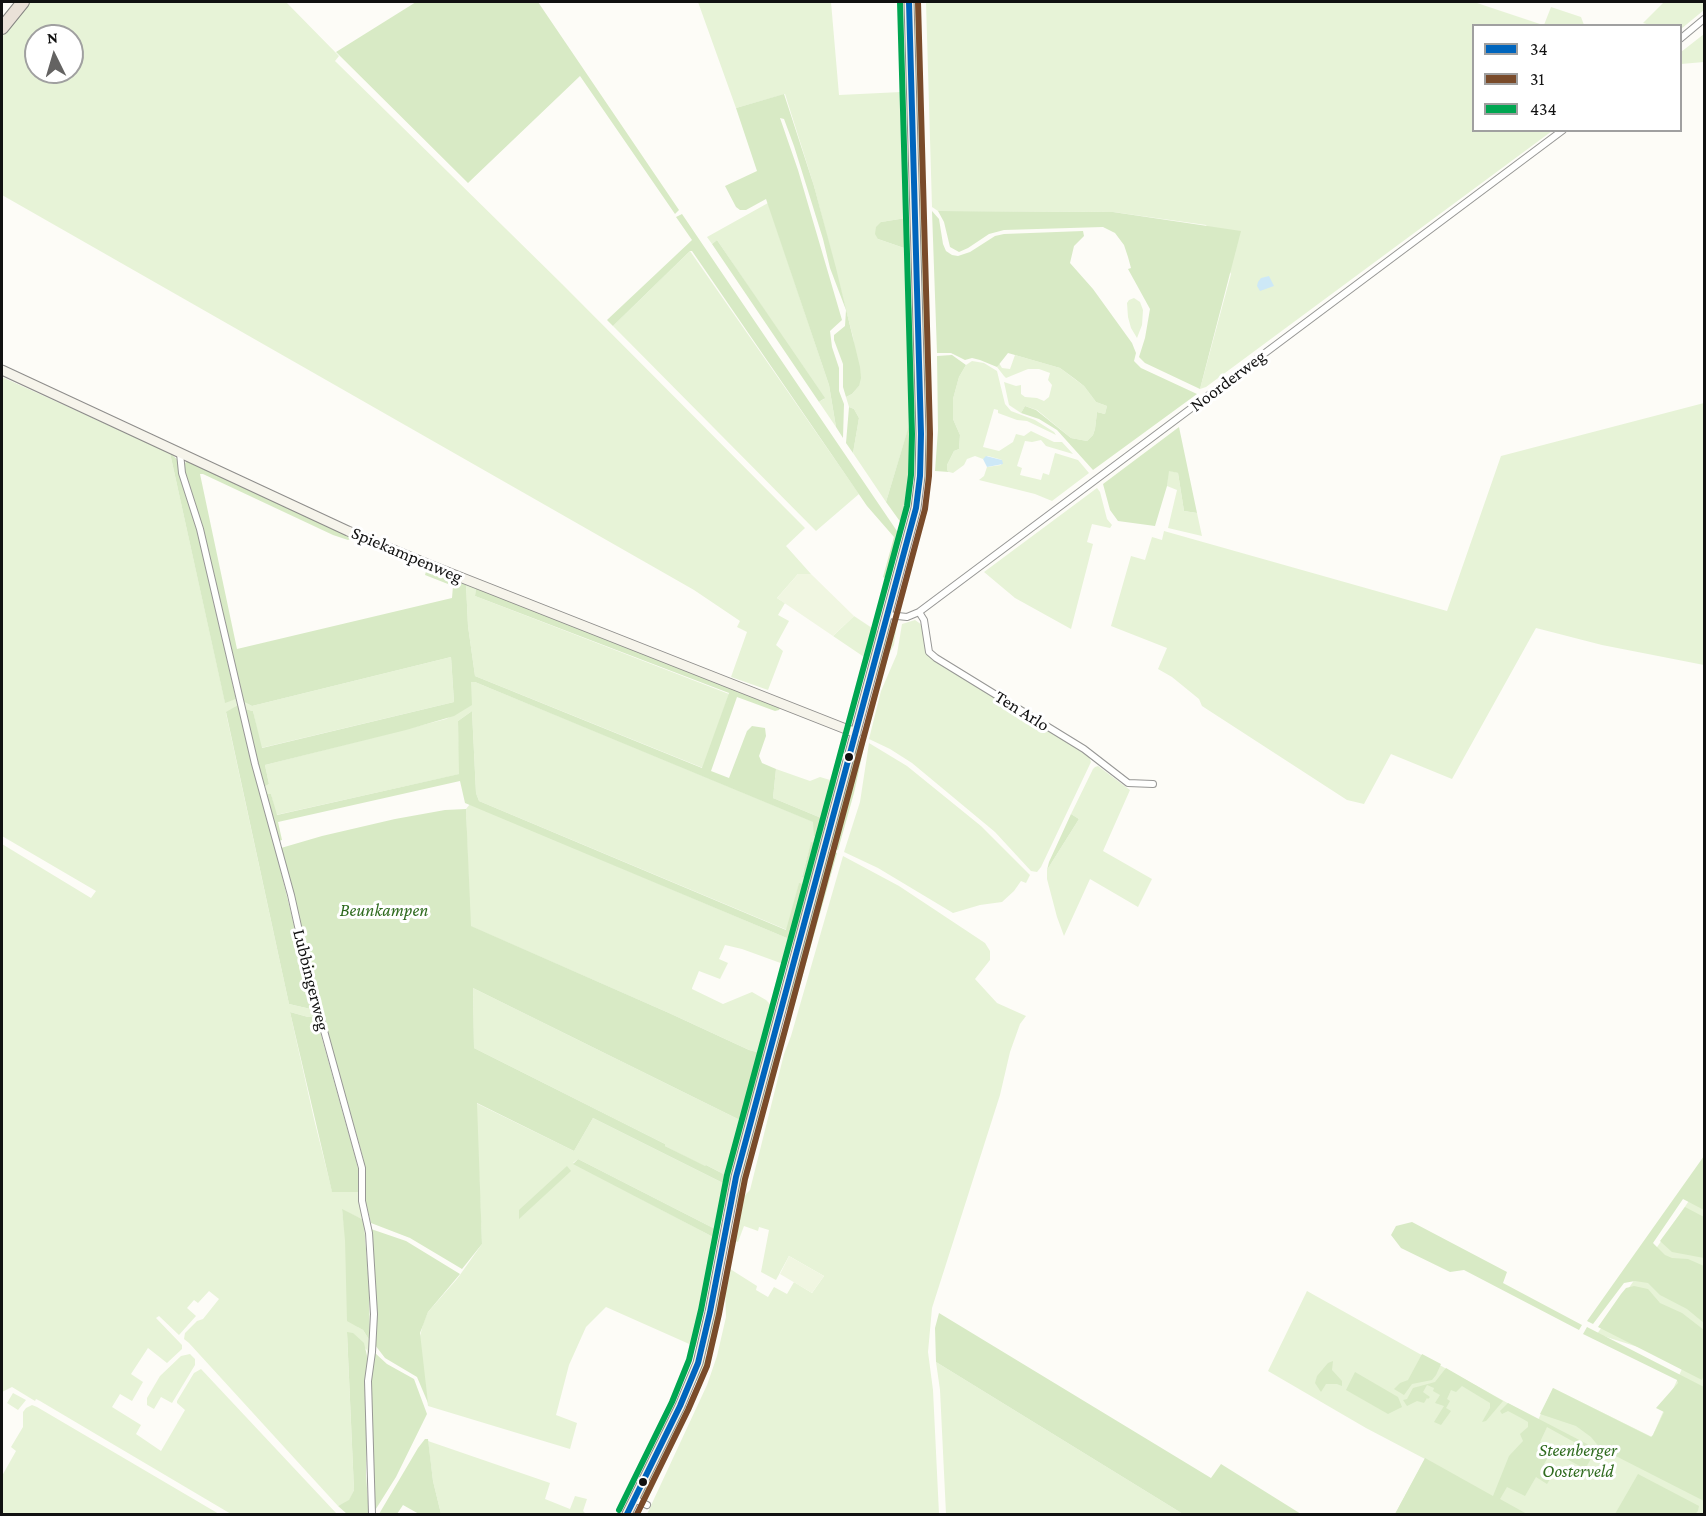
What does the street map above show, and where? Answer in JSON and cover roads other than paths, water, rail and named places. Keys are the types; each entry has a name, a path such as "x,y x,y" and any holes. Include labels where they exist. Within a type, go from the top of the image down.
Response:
{"highway":[{"path":"2,28 23,2"}],"main road":[{"path":"627,1515 680,1406 698,1363 736,1177 914,521 920,476 921,434 909,2"},
{"name":"Spiekampenweg","path":"2,370 348,531 856,733"}],"street":[{"path":"1682,37 1704,18"},
{"name":"Noorderweg","path":"888,615 907,618 919,612 1560,132"},
{"name":"Lubbingerweg","path":"180,453 181,468 200,530 255,764 291,896 310,981 362,1168 362,1201 369,1233 374,1314 368,1381 372,1515"},
{"name":"Ten Arlo","path":"919,612 924,620 929,652 936,658 1084,749 1128,783 1153,784"},
{"path":"634,1499 647,1505"}],"water":[{"path":"1269,276 1274,286 1260,291 1257,286 1258,282 1261,278"},
{"path":"986,456 1002,460 1003,464 987,467 983,459"}],"park label":[{"name":"Beunkampen","path":"384,910"},
{"name":"Steenberger Oosterveld","path":"1578,1460"}]}
